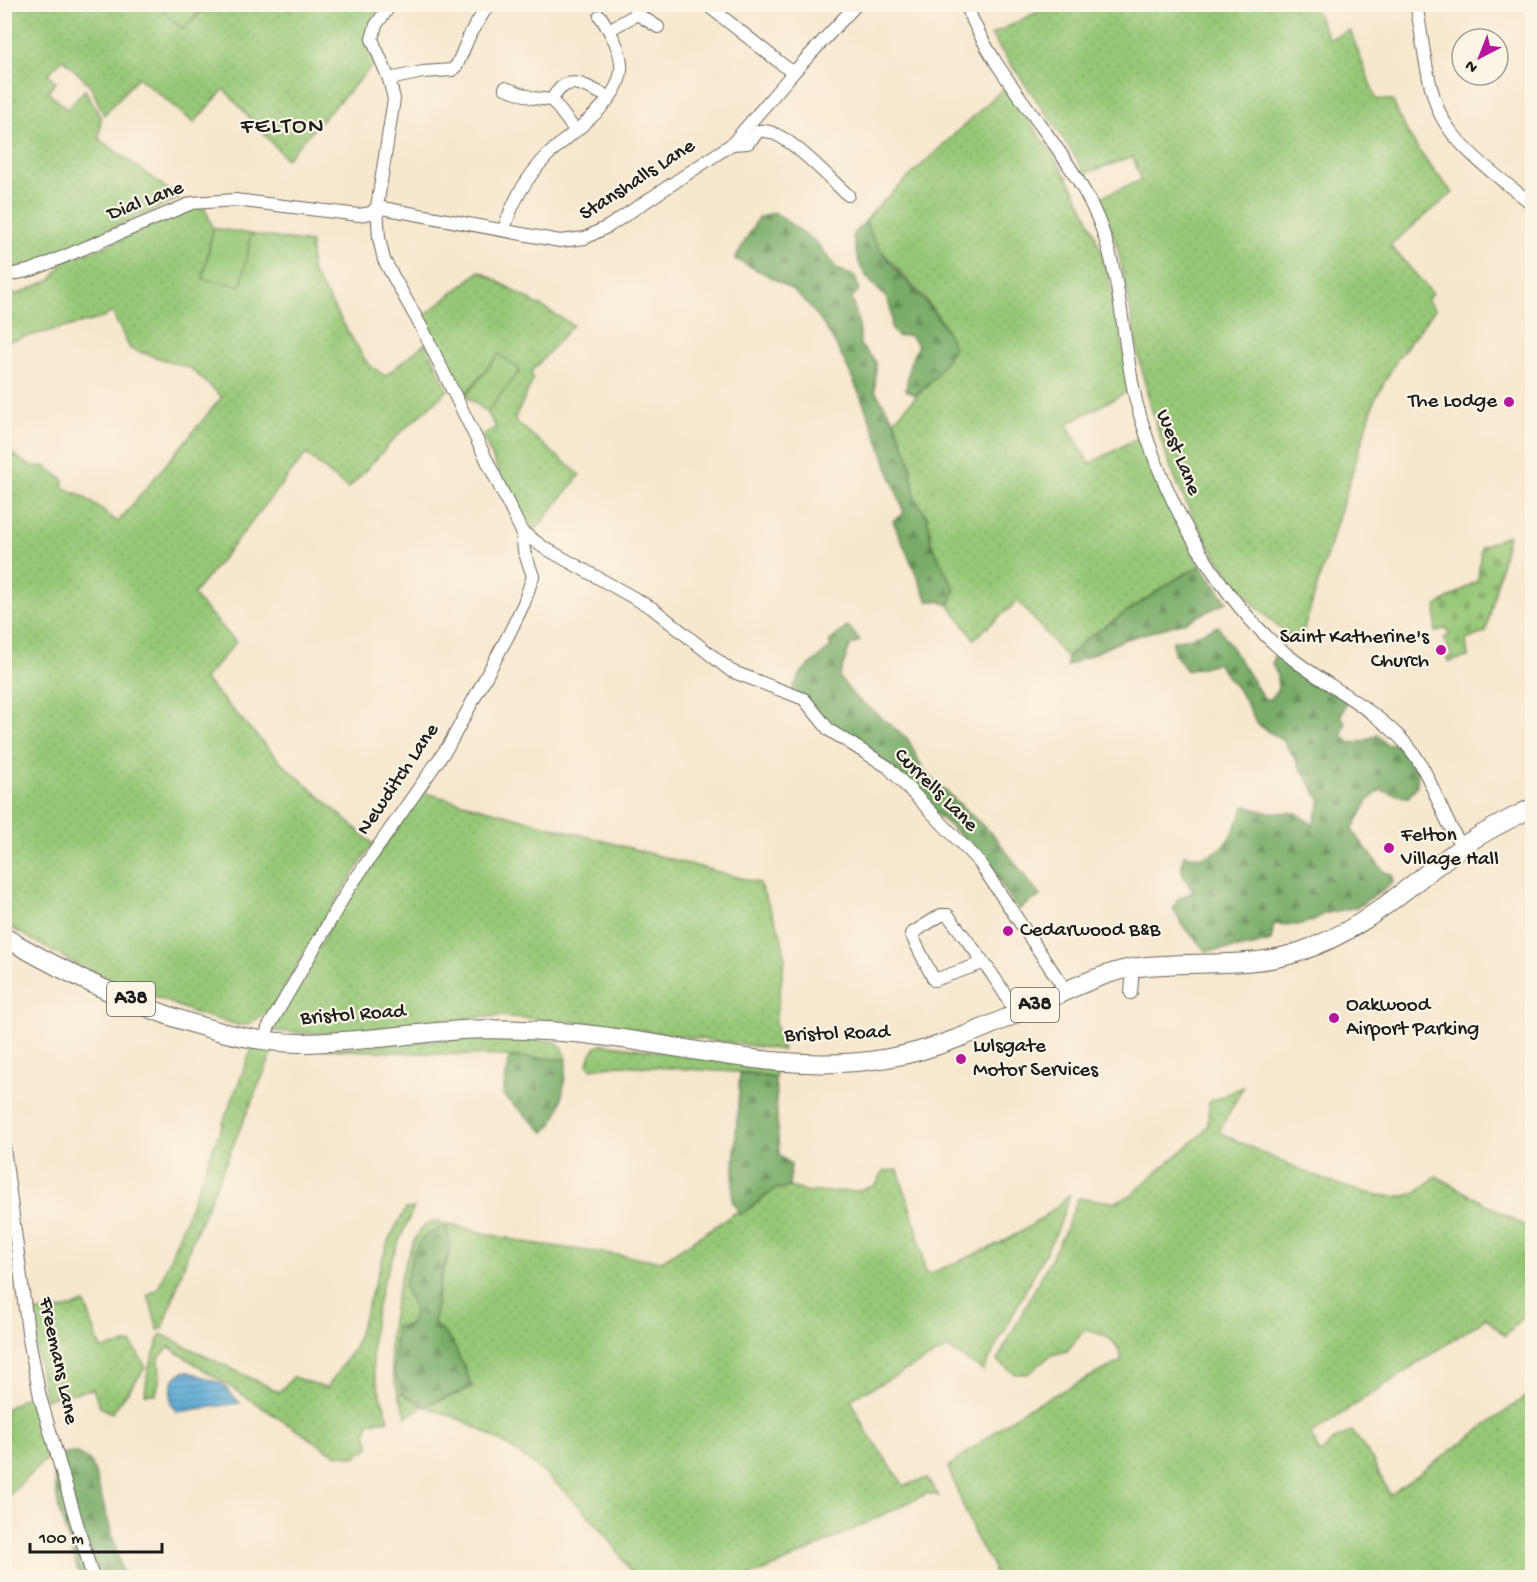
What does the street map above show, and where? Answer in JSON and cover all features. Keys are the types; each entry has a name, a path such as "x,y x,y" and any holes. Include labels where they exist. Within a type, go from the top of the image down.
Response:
{"highway":[{"name":"Bristol Road","path":"265,1040 316,1042 459,1030 526,1030 612,1037 768,1060 861,1062 930,1048 1017,1014 1066,991 1133,968 1267,960 1298,953 1330,940 1390,905 1462,846 1494,826 1533,808"},
{"name":"A38","path":"4,937 61,970 160,1011 214,1030 265,1040"}],"street":[{"path":"391,4 376,26 372,39 389,79 394,99 378,207 379,238 384,260 423,330 522,532"},
{"path":"389,79 423,72 452,70 457,65 471,32 489,4"},
{"path":"706,4 793,72"},
{"name":"West Lane","path":"966,4 1006,78 1056,148 1085,193 1098,219 1120,298 1136,401 1145,430 1166,482 1208,564 1226,591 1261,632 1299,663 1360,705 1407,746 1422,766 1446,821 1462,846"},
{"path":"1414,5 1427,69 1443,120 1456,138 1531,203"},
{"name":"Stanshalls Lane","path":"378,207 560,241 585,238 638,207 732,144 851,6"},
{"path":"609,30 635,9 658,27"},
{"path":"504,229 509,212 533,173 575,130 596,114 618,83 621,69 614,40 600,16"},
{"path":"552,100 557,89 565,84 574,83 583,84 608,97"},
{"path":"505,88 533,98 552,100 575,130"},
{"path":"732,144 748,143 759,131 774,131 848,195"},
{"name":"Dial Lane","path":"4,276 32,270 192,203 235,200 359,215 371,213 378,207"},
{"name":"Currells Lane","path":"522,532 543,547 652,608 731,671 804,699 829,730 888,768 979,862 1066,991"},
{"name":"Newditch Lane","path":"265,1040 268,1028 343,897 449,745 509,634 524,603 533,576 524,551 522,532"},
{"path":"983,963 934,980 911,934 941,915 948,915 983,963 998,979 1017,1014"},
{"path":"1131,993 1133,968"},
{"name":"Freemans Lane","path":"4,1147 29,1339 40,1397 93,1578"}],"green space":[{"path":"4,5 156,5 183,29 210,5 283,5 290,11 297,5 368,5 376,13 368,37 378,60 286,159 224,89 194,123 138,77 104,115 90,85 63,59 48,74 56,82 48,92 67,109 85,90 101,118 99,139 180,198 26,267 5,271"},
{"path":"156,5 198,5 202,9 183,29"},
{"path":"1051,5 1309,5 1316,12 1329,39 1350,30 1376,99 1393,101 1404,127 1418,150 1453,193 1390,245 1432,293 1427,301 1435,309 1398,358 1375,399 1302,635 1296,641 1264,614 1237,584 1213,550 1192,514 1160,437 1148,397 1119,256 1099,198 1141,180 1133,157 1085,173 991,35"},
{"path":"1005,87 1079,198 1096,236 1119,323 1130,390 1067,424 1089,464 1141,436 1181,530 1201,566 1176,579 1086,639 1067,658 1018,601 974,639 949,605 955,590 931,543 928,518 915,498 910,461 894,420 935,377 947,329 925,299 871,239 866,221 874,210"},
{"path":"204,205 213,228 203,279 241,286 251,234 311,243 311,270 367,363 385,376 426,343 448,390 397,436 348,489 306,454 193,595 236,642 204,679 283,764 373,844 316,932 273,1008 248,1025 238,1025 195,1013 75,964 5,924 5,445 27,464 44,466 63,479 63,487 84,497 118,522 222,397 190,368 130,349 112,312 103,318 5,342 4,293 18,294 52,279 65,260 106,246"},
{"path":"774,212 817,243 836,268 855,277 859,289 852,298 860,331 860,345 876,362 875,391 894,420 910,461 915,498 928,518 931,543 955,590 949,605 939,601 928,601 893,521 904,513 885,459 860,395 830,335 813,310 795,292 774,278 735,259 758,218"},
{"path":"866,221 883,254 934,313 954,348 935,377 915,395 906,390 910,364 918,345 909,335 898,337 891,328 890,307 887,300 863,271 858,258 853,234"},
{"path":"213,228 251,234 241,286 203,279"},
{"path":"480,271 573,325 531,372 533,380 514,420 580,475 532,534 525,528 482,435 496,428 487,412 520,370 499,354 462,398 424,316"},
{"path":"499,354 520,370 487,412 466,396"},
{"path":"1508,535 1486,632 1466,640 1468,657 1448,662 1447,658 1452,656 1444,638 1450,635 1446,628 1435,632 1437,606 1478,580 1481,547"},
{"path":"1201,566 1227,602 1188,621 1123,640 1067,666 1067,658 1086,639 1176,579"},
{"path":"848,626 860,641 850,646 839,677 854,696 908,739 924,771 996,838 1040,896 1018,910 983,857 948,824 832,727 792,689 803,671 831,647 829,642"},
{"path":"1218,626 1264,699 1271,699 1278,689 1277,675 1272,663 1274,656 1283,658 1300,672 1348,700 1341,715 1345,723 1342,735 1349,743 1365,741 1377,734 1386,745 1395,744 1418,770 1417,785 1408,798 1380,790 1368,801 1352,830 1384,872 1393,874 1393,883 1357,907 1323,914 1313,921 1296,925 1274,924 1271,941 1248,947 1206,951 1182,925 1173,908 1178,899 1194,891 1183,874 1184,855 1208,855 1217,851 1230,837 1245,806 1265,812 1297,813 1313,825 1321,801 1284,741 1258,725 1241,694 1217,663 1187,671 1174,653 1173,641 1189,638"},
{"path":"422,792 759,883 781,934 785,958 775,1022 783,1050 586,1023 500,1016 414,1022 409,1025 320,1034 274,1031 273,1028 335,918"},
{"path":"486,1036 554,1041 562,1047 567,1059 321,1049"},
{"path":"603,1044 769,1066 776,1071 775,1078 752,1073 618,1065 592,1069 588,1065 591,1055 596,1047"},
{"path":"253,1046 275,1047 191,1244 163,1329 158,1330 148,1295 158,1289"},
{"path":"509,1057 567,1059 564,1089 559,1108 551,1125 544,1132 503,1095"},
{"path":"740,1073 775,1078 779,1155 791,1164 789,1187 776,1189 740,1215 732,1200"},
{"path":"1243,1087 1219,1132 1316,1176 1373,1194 1396,1197 1414,1193 1436,1176 1532,1230 1532,1308 1505,1336 1486,1318 1311,1434 1319,1454 1336,1439 1352,1431 1372,1459 1390,1495 1532,1392 1532,1577 995,1577 992,1564 977,1541 948,1467 1024,1410 1122,1361 1114,1342 1085,1329 1067,1351 1051,1355 1028,1374 1015,1374 997,1361 1066,1229 1078,1198 1114,1202 1131,1196 1203,1133 1208,1125 1209,1102"},
{"path":"898,1170 917,1230 926,1275 984,1251 1021,1232 1055,1208 1070,1194 1058,1229 983,1371 948,1348 851,1399 865,1429 904,1486 927,1478 939,1496 928,1493 781,1564 744,1578 634,1577 600,1528 562,1489 519,1454 473,1426 423,1406 407,1417 392,1370 390,1341 392,1323 406,1260 423,1228 433,1221 523,1242 662,1261 738,1211 740,1215 776,1189 789,1187 810,1192 857,1191 876,1185 883,1171","holes":["450,1254 440,1280 434,1324 452,1341 458,1394 423,1406 394,1371 396,1327 409,1325 414,1313 407,1294"]},
{"path":"414,1208 389,1265 377,1305 374,1325 373,1367 389,1420 369,1422 366,1434 370,1446 356,1457 334,1454 169,1347 159,1358 160,1376 156,1394 145,1394 148,1370 161,1334 279,1392 293,1377 327,1388 354,1348 389,1239 406,1209"},
{"path":"446,1226 450,1242 439,1286 434,1324 452,1341 473,1387 423,1406 403,1394 394,1371 396,1327 409,1325 414,1314 404,1285 412,1256 420,1241 435,1230"},
{"path":"85,1303 101,1349 131,1343 146,1367 112,1413 100,1407 93,1389 45,1399 30,1313 67,1309"},
{"path":"33,1393 51,1454 5,1499 5,1409"},
{"path":"77,1453 92,1463 122,1571 130,1577 80,1577 59,1511 51,1454"}],"water":[{"path":"187,1371 222,1384 240,1403 177,1412 171,1403 171,1388 178,1375"}],"place":[{"name":"The Lodge","path":"1509,402"},
{"name":"Saint Katherine's Church","path":"1441,650"},
{"name":"Felton Village Hall","path":"1389,848"},
{"name":"Cedarwood B&B","path":"1008,931"},
{"name":"Oakwood Airport Parking","path":"1334,1018"},
{"name":"Lulsgate Motor Services","path":"961,1059"}],"district":[{"name":"FELTON","path":"283,127"}]}
